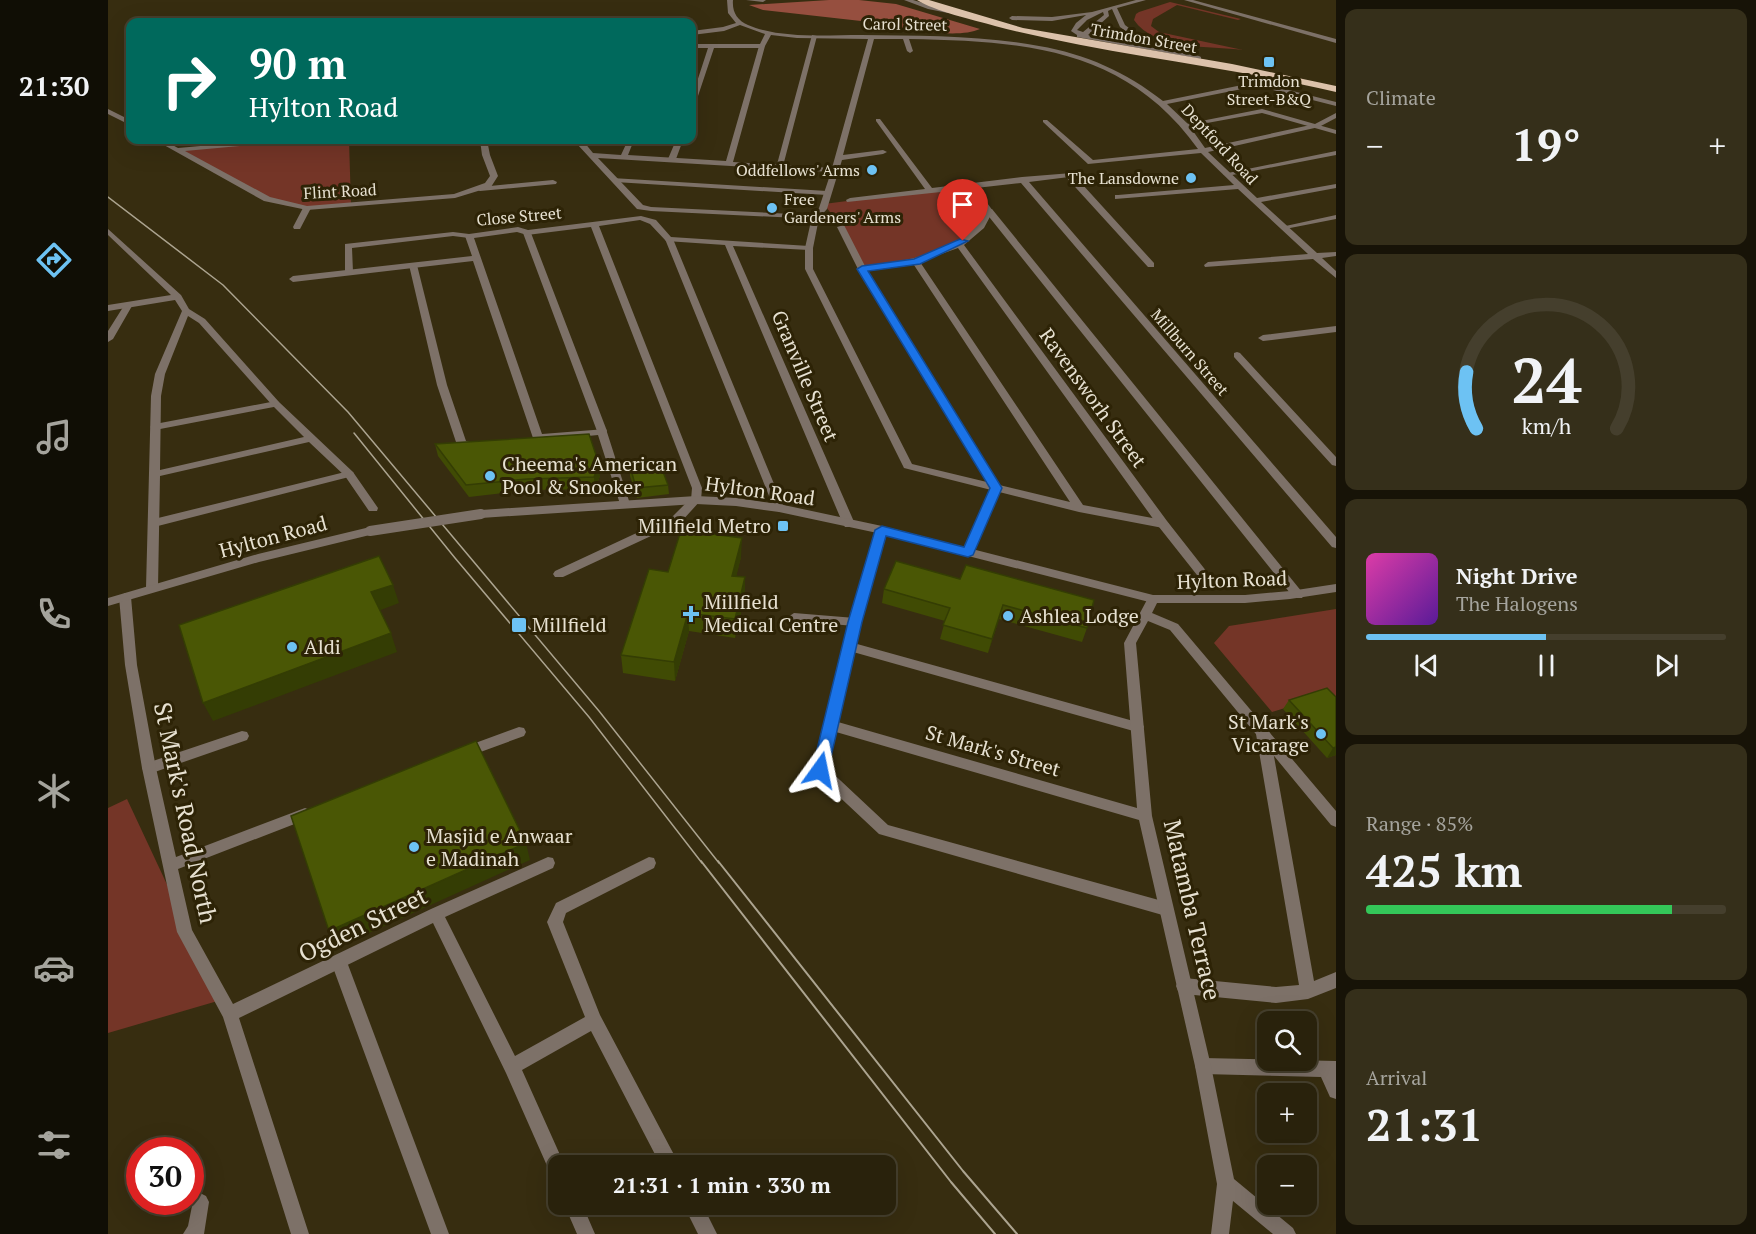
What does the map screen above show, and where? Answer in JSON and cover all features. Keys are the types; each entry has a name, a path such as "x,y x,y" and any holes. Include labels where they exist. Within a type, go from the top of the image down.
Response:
{"highway":[{"name":"Trimdon Street","path":"921,0 948,10 1053,37 1336,89"},
{"name":"Trimdon Street","path":"963,4 1012,18 1081,33 1265,64 1336,81"}],"street":[{"path":"730,0 730,12 733,18 741,23"},
{"path":"749,0 763,0"},
{"path":"907,0 930,8 948,10"},
{"path":"1012,18 1052,19 1105,11 1143,0"},
{"path":"1187,0 1336,41"},
{"path":"1114,8 1122,26 1144,42"},
{"path":"1081,33 1107,15 1105,11"},
{"path":"1081,33 1092,12"},
{"path":"696,32 724,29 741,23"},
{"name":"Carol Street","path":"741,23 769,32 814,36 1003,42 1069,54"},
{"path":"729,163 762,46 769,32"},
{"path":"1053,37 1081,33 1248,68 1269,75"},
{"path":"779,166 814,36"},
{"path":"583,144 640,207 815,217 823,209 836,170 872,37"},
{"path":"906,38 910,51"},
{"path":"696,46 762,46"},
{"path":"696,93 712,46"},
{"name":"Deptford Road","path":"1069,54 1116,70 1163,103 1185,125 1203,151 1336,275"},
{"path":"1163,103 1257,84 1336,105"},
{"path":"108,111 126,121"},
{"path":"1185,125 1262,111 1336,132"},
{"path":"1045,121 1091,162 1203,151 1317,126 1336,115"},
{"path":"878,120 929,189"},
{"name":"Flint Road","path":"166,144 267,199 307,208 455,196 480,189 553,182"},
{"path":"177,150 242,144"},
{"path":"480,189 488,185 494,176 484,144"},
{"path":"624,156 629,144"},
{"path":"672,159 678,144"},
{"path":"839,158 884,152"},
{"path":"1227,174 1336,153"},
{"path":"590,154 836,170"},
{"path":"850,200 929,189 1069,175 1151,265"},
{"name":"Millburn Street","path":"1022,179 1336,544"},
{"path":"615,180 827,194"},
{"path":"970,185 1298,596"},
{"path":"1255,201 1336,186"},
{"path":"1118,197 1240,187"},
{"path":"297,227 307,208"},
{"path":"862,269 916,262 958,244 979,230 989,211"},
{"path":"1285,227 1336,217"},
{"name":"Close Street","path":"538,438 469,236 519,229 527,233 633,218 648,219 669,239"},
{"path":"559,574 677,519 696,500 697,488 594,224"},
{"path":"814,224 809,248 809,269 908,466 1079,508 1163,524"},
{"path":"841,226 862,269 996,488"},
{"path":"108,231 178,297 186,311 202,321 276,404 349,474 373,508"},
{"path":"527,233 602,431 625,504"},
{"path":"349,272 348,246 453,234 469,236"},
{"path":"778,508 669,239 809,248"},
{"name":"Granville Street","path":"728,243 849,524"},
{"name":"Ravensworh Street","path":"958,244 1163,524 1201,572"},
{"path":"1208,265 1336,254"},
{"path":"293,279 476,258"},
{"path":"916,262 1079,508"},
{"path":"413,265 442,385 462,445 484,443"},
{"path":"108,308 178,297"},
{"path":"108,339 128,306"},
{"path":"152,588 155,427 160,374 186,311"},
{"path":"1263,338 1336,329"},
{"path":"1237,355 1336,463"},
{"path":"155,427 276,404"},
{"path":"528,439 602,431"},
{"path":"154,474 312,438"},
{"path":"154,523 349,474"},
{"path":"968,552 996,488"},
{"name":"Hylton Road","path":"108,602 258,558 370,531 481,514 696,500 736,502 778,508 882,530 1153,599 1196,601 1298,596 1336,588"},
{"path":"882,530 855,622 820,770 884,830 1166,909"},
{"name":"St Mark's Road North","path":"125,597 131,665 149,768 185,932 230,1014 300,1234"},
{"name":"Matamba Terrace","path":"1153,599 1130,643 1145,816 1203,1066 1226,1184 1220,1234"},
{"path":"1144,614 1174,627 1336,821"},
{"path":"794,617 855,622"},
{"path":"850,647 1137,727"},
{"name":"St Mark's Street","path":"830,725 1145,816"},
{"path":"454,757 519,732"},
{"path":"1263,734 1308,991"},
{"path":"149,768 242,736"},
{"path":"169,866 322,807"},
{"name":"Ogden Street","path":"230,1014 436,914 549,863"},
{"path":"649,863 561,908 555,922 594,1020 665,1155"},
{"path":"436,914 512,1067 551,1155"},
{"path":"339,962 440,1234"},
{"path":"1184,986 1276,995 1308,991 1336,980"},
{"path":"512,1067 594,1020"},
{"path":"1203,1066 1331,1070 1336,1091"},
{"path":"1226,1184 1287,1234"},
{"path":"192,1234 196,1232 198,1215"},
{"path":"578,1215 586,1234"},
{"path":"698,1215 708,1234"}],"shaded area":[{"path":"829,0 896,4 980,29 968,32 938,33 861,21 763,10 749,5"},
{"path":"1170,2 1241,19 1177,5 1153,19 1151,26 1159,32 1243,50 1169,42 1143,30 1134,20 1139,12"},
{"path":"242,144 349,144 351,205 307,208 284,205 177,150"},
{"path":"970,185 989,211 959,244 907,264 862,269 841,227 824,204"},
{"path":"1336,609 1336,701 1321,697 1272,712 1214,643 1229,626"},
{"path":"127,799 221,1000 108,1033 108,808"}],"building":[{"path":"589,434 599,464 594,477 527,479 466,485 435,444"},
{"path":"659,461 668,485 636,488 630,466"},
{"name":"Millfield Medical Centre","path":"681,530 742,538 732,576 745,577 735,619 688,613 674,662 621,655 649,569 668,572"},
{"name":"Aldi","path":"379,556 393,585 371,592 391,633 203,703 179,625"},
{"name":"Ashlea Lodge","path":"896,561 960,579 966,565 1094,600 1087,628 1003,605 992,639 943,625 950,608 884,589"},
{"path":"1327,688 1336,697 1336,747 1333,748 1289,700"},
{"name":"Masjid e Anwaar e Madinah","path":"476,741 526,843 329,931 291,816"}],"tram line":[{"path":"108,197 223,285 348,412 599,711 719,863"},
{"path":"354,433 455,558 589,717 702,863"},
{"path":"701,861 951,1182 995,1234"},
{"path":"718,861 963,1171 1017,1234"}],"place":[{"name":"Trimdon Street-B&Q","path":"1269,62"},
{"name":"Oddfellows' Arms","path":"872,170"},
{"name":"The Lansdowne","path":"1191,178"},
{"name":"Free Gardeners' Arms","path":"772,208"},
{"name":"Cheema's American Pool & Snooker","path":"490,476"},
{"name":"Millfield Metro","path":"783,526"},
{"name":"Millfield Medical Centre","path":"691,614"},
{"name":"Ashlea Lodge","path":"1008,616"},
{"name":"Millfield","path":"519,625"},
{"name":"Aldi","path":"292,647"},
{"name":"St Mark's Vicarage","path":"1321,734"},
{"name":"Masjid e Anwaar e Madinah","path":"414,847"}],"route":[{"path":"820,770 855,622 882,530 968,552 996,488 862,269 916,262 963,241"}]}
